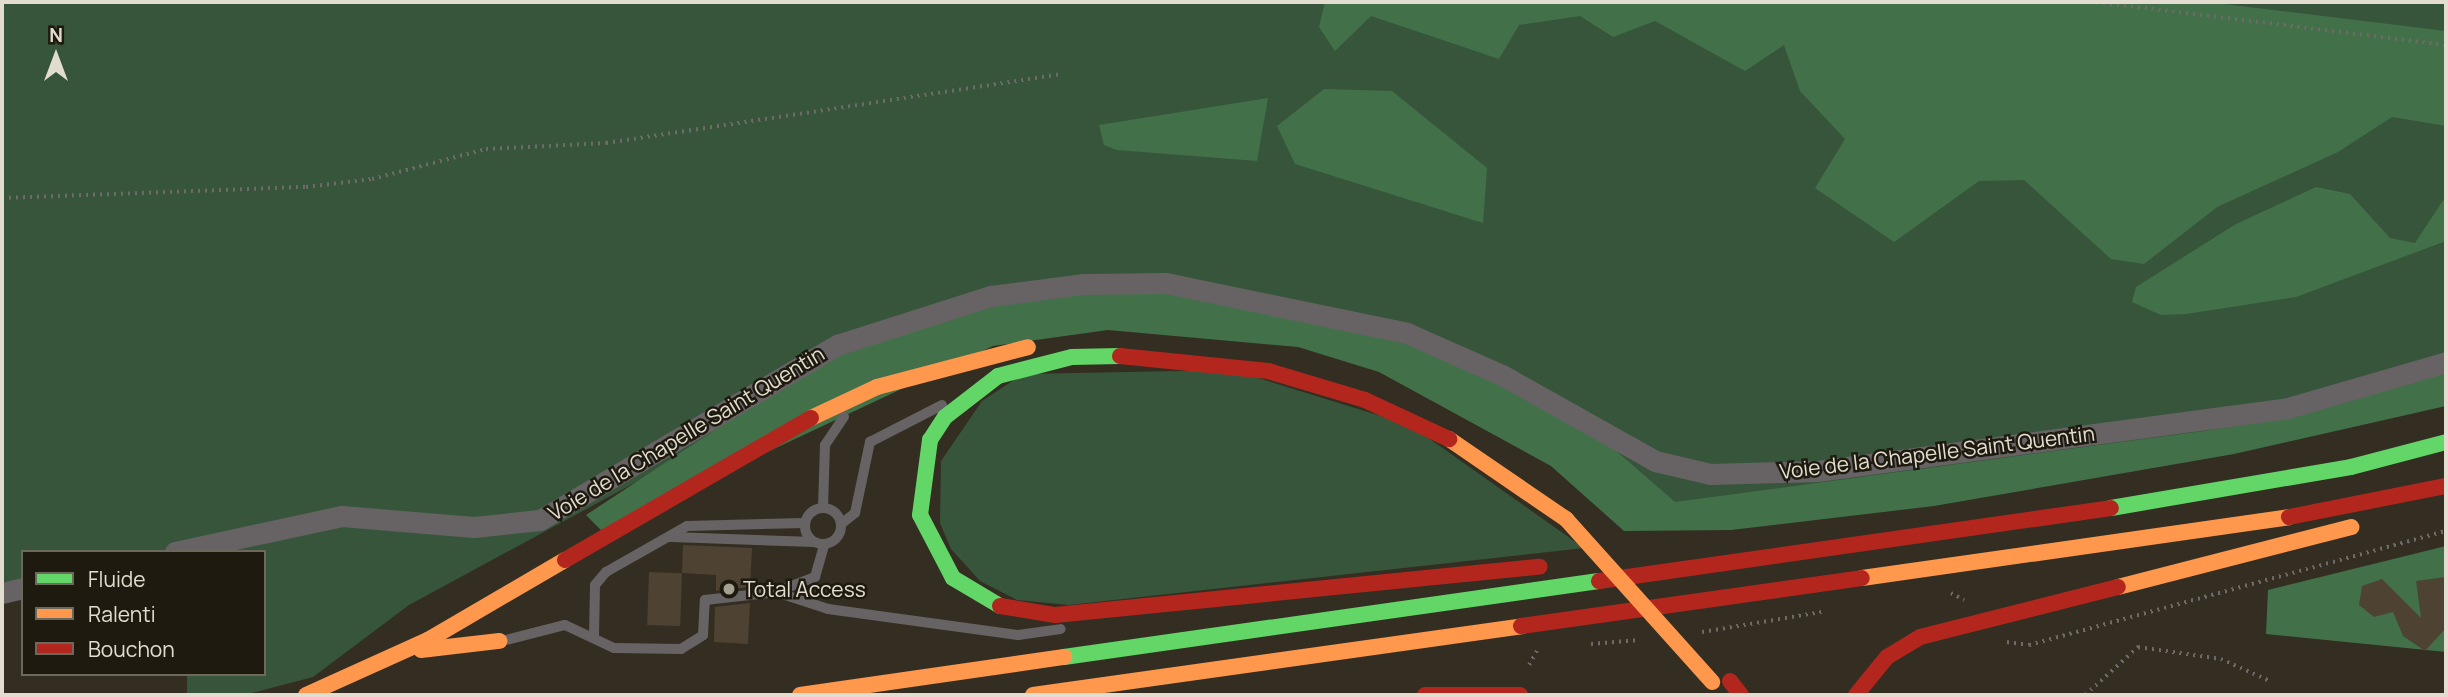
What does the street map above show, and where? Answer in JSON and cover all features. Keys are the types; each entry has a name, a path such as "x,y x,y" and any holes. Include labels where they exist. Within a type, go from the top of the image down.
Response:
{"main road":[{"path":"306,695 402,653 785,431 877,387 1019,348 1151,341"},
{"path":"1193,344 1276,356 1373,386 1468,433 1588,517 1619,549 1741,695"},
{"path":"1591,581 1556,565 1208,600 1019,613 982,600 953,578 920,515 920,479 930,440 966,397 1032,363 1100,355 1268,371 1365,400 1443,435 1566,519 1717,689"},
{"path":"800,695 2152,502 2351,467 2446,442"},
{"path":"2405,513 2430,507 2446,486"},
{"path":"1033,695 2335,511 2446,486"},
{"path":"1856,695 1887,657 1920,637 2368,523"},
{"path":"402,653 499,641"},
{"path":"1425,695 1520,695"}],"street":[{"name":"Voie de la Chapelle Saint Quentin","path":"184,550 342,516 474,527 540,520 837,345 980,299 1084,284 1166,283 1408,333 1502,375 1655,461 1711,474 1816,471 2288,408 2446,362"},
{"path":"2,593 21,588"}],"lane":[{"path":"594,637 595,585 668,537 704,523 805,523 823,508 825,445 837,423 877,387"},
{"path":"668,537 819,543 838,537 841,524 855,513 870,442 966,397"},
{"path":"823,508 841,524"},
{"path":"499,641 565,625 614,648 681,649 703,635 705,600 776,592 815,577 819,543 805,523"},
{"path":"776,592 828,609 1018,635 1134,620 1208,600"}],"path":[{"path":"2096,2 2446,45"},
{"path":"2,198 306,187 372,179 486,149 606,143 1062,75"},
{"path":"2001,638 2029,645 2446,531"},
{"path":"1940,592 1961,594 1971,610"},
{"path":"1689,634 1834,610"},
{"path":"1588,645 1651,639"},
{"path":"2085,695 2138,647 2221,659 2270,681"},
{"path":"1528,665 1537,649 1550,648"}],"green space":[{"path":"2,2 2446,2 2446,398 1649,517 1379,355 1117,305 808,389 409,605 313,677 244,695 187,695 187,676 266,676 266,550 21,550 21,590 2,595"},
{"path":"1325,2 2207,2 2446,31 2446,126 2392,117 2338,152 2217,207 2144,264 2111,259 2024,180 1979,181 1894,242 1815,188 1845,139 1800,91 1784,45 1745,71 1655,21 1613,37 1580,16 1519,25 1499,59 1371,16 1335,51 1319,27"},
{"path":"1324,89 1392,91 1487,168 1483,223 1295,164 1277,126"},
{"path":"1268,98 1257,161 1117,150 1104,145 1099,125"},
{"path":"2316,187 2350,194 2390,238 2415,243 2446,196 2446,241 2296,297 2186,314 2161,315 2132,302 2136,287 2236,224"},
{"path":"1184,293 1390,337 1499,380 1607,443 1675,502 2204,431 2307,413 2446,368 2446,406 2234,454 1934,506 1731,530 1624,531 1551,466 1379,372 1298,347 1108,330 993,346 601,530 586,515 806,370 903,329 969,310 1067,294"},
{"path":"1232,370 1410,425 1584,548 1069,605 1017,600 980,581 951,549 940,523 941,461 982,401 1023,374"},
{"path":"2446,546 2446,652 2266,634 2268,590"}],"building":[{"path":"683,545 752,548 750,587 716,591 716,575 682,573"},
{"path":"649,572 682,573 680,626 647,625"},
{"path":"2446,577 2446,628 2425,651 2403,636 2393,612 2374,617 2359,605 2362,586 2382,579 2421,618 2416,581"},
{"path":"750,603 748,644 714,642 715,607"}],"traffic: fast":[{"path":"1000,606 953,578 920,515 930,440 945,417 998,376 1072,357 1120,356"},
{"path":"2111,508 2351,467 2446,442"},
{"path":"1064,657 1599,581"}],"traffic: slow":[{"path":"811,418 877,387 1028,347"},
{"path":"1449,439 1566,519"},
{"path":"1862,578 2289,517"},
{"path":"1566,519 1712,682"},
{"path":"2118,587 2351,527"},
{"path":"306,695 428,640 565,560"},
{"path":"1033,695 1521,626"},
{"path":"421,650 499,641"},
{"path":"800,695 1064,657"}],"traffic: jam":[{"path":"1120,356 1268,371 1365,400 1449,439"},
{"path":"565,560 811,418"},
{"path":"2289,517 2446,486"},
{"path":"1599,581 2111,508"},
{"path":"1000,606 1055,615 1540,567"},
{"path":"1521,626 1862,578"},
{"path":"1856,695 1887,657 1920,637 2118,587"},
{"path":"1730,681 1741,695"},
{"path":"1425,695 1520,695"}],"place":[{"name":"Total Access","path":"729,589"}]}
